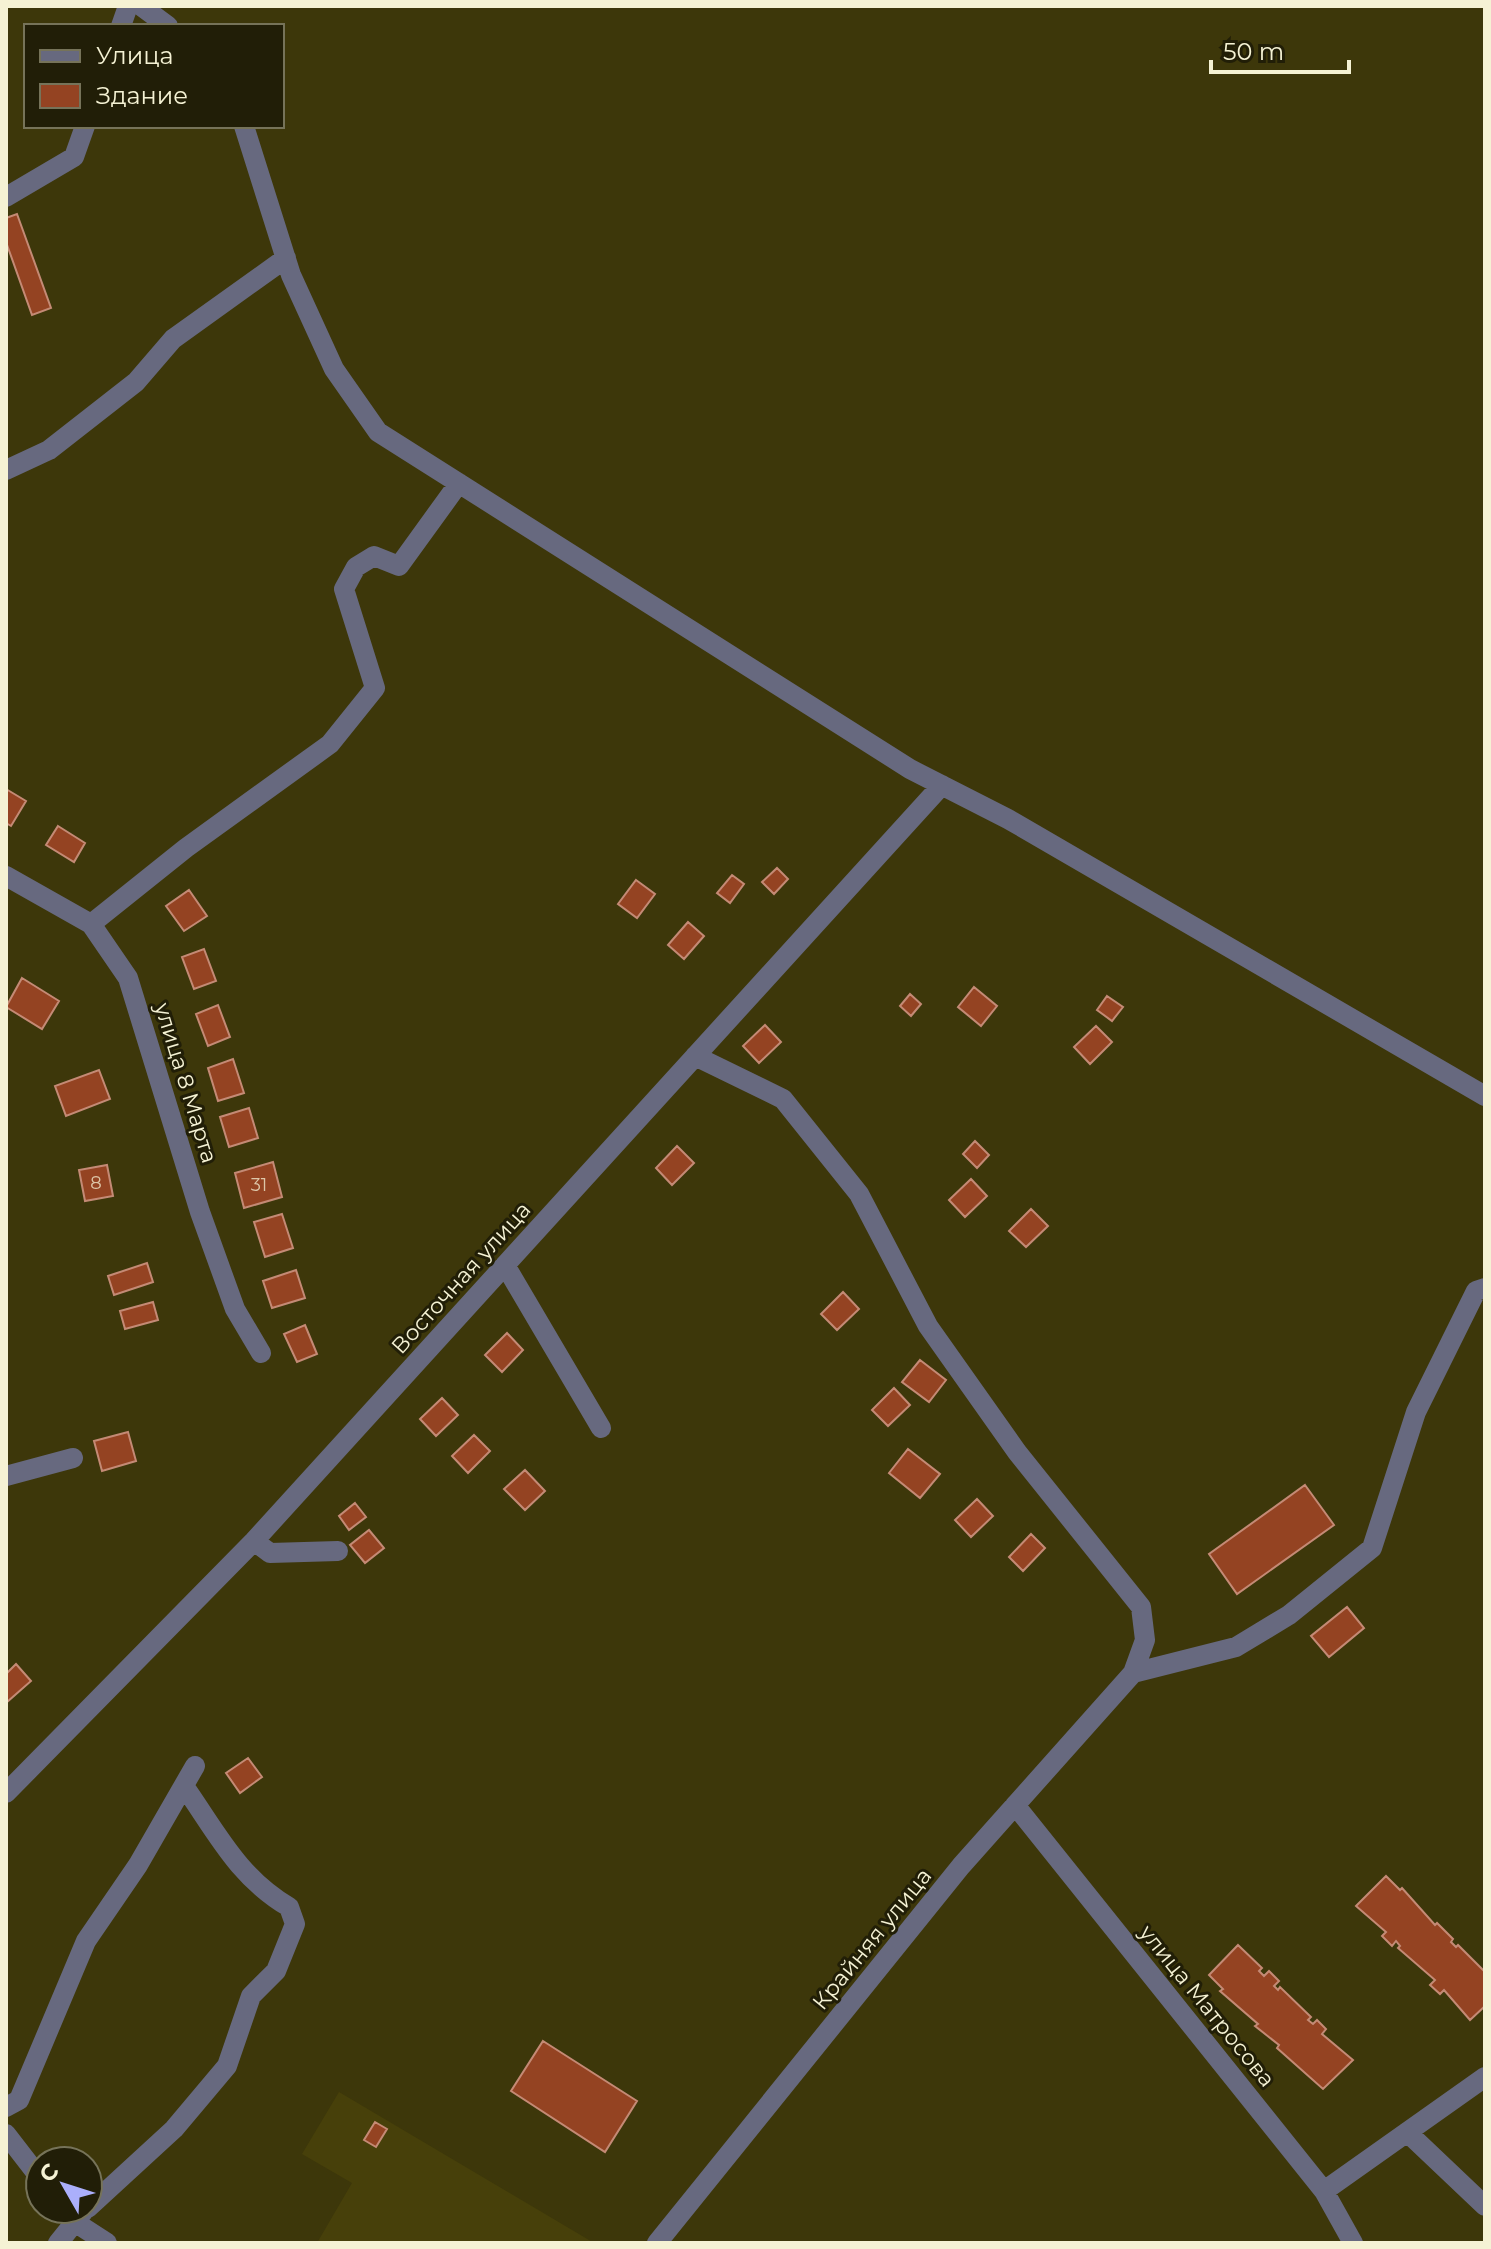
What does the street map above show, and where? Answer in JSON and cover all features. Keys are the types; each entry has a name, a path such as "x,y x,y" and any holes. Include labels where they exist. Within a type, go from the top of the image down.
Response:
{"street":[{"path":"141,6 165,24"},
{"path":"6,197 74,157 84,128"},
{"path":"245,128 286,258 334,369 378,432 910,769 1008,819 1485,1096"},
{"path":"6,470 49,450 136,382 173,339 286,258"},
{"path":"91,924 230,814 330,744 375,688 344,589 356,567 374,556 399,566 459,483"},
{"name":"Восточная улица","path":"6,1793 254,1541 942,785"},
{"name":"улица 8 Марта","path":"6,876 91,924 128,978 200,1212 235,1309 261,1353"},
{"path":"695,1056 783,1099 859,1194 928,1326 1017,1452 1141,1607 1145,1640 1133,1673"},
{"path":"505,1265 601,1428"},
{"path":"1133,1673 1236,1647 1289,1615 1372,1548 1416,1412 1476,1291 1485,1288"},
{"path":"6,1476 73,1458"},
{"path":"254,1541 270,1553 338,1551"},
{"name":"Крайняя улица","path":"657,2243 961,1866 1133,1673"},
{"path":"6,2107 19,2100 86,1941 138,1865 195,1766"},
{"path":"104,2190 174,2129 227,2066 251,1996 276,1971 295,1924 289,1907 260,1889 235,1862 184,1786"},
{"name":"улица Матросова","path":"1015,1805 1324,2191 1353,2243"},
{"path":"1324,2191 1485,2077"},
{"path":"1407,2132 1485,2206"},
{"path":"6,2134 24,2157"},
{"path":"58,2243 70,2225"},
{"path":"90,2225 107,2243"}],"shaded area":[{"path":"339,2092 594,2243 317,2243 352,2183 302,2154"}],"building":[{"path":"17,214 51,308 32,315 6,242 6,218"},
{"path":"6,789 26,801 11,826 6,823"},
{"path":"58,826 85,843 74,862 46,845"},
{"path":"777,868 788,879 774,894 762,882"},
{"path":"732,875 744,884 730,903 717,893"},
{"path":"636,880 655,894 637,918 618,904"},
{"path":"189,890 207,916 184,931 166,906"},
{"path":"688,922 704,936 684,959 668,945"},
{"path":"204,949 216,981 194,989 182,957"},
{"path":"22,978 59,1001 42,1029 6,1007"},
{"path":"974,987 997,1006 981,1026 958,1007"},
{"path":"910,994 921,1004 911,1016 900,1006"},
{"path":"1107,996 1123,1007 1112,1021 1097,1010"},
{"path":"218,1005 230,1037 208,1046 196,1014"},
{"path":"765,1025 781,1042 759,1063 743,1046"},
{"path":"1096,1026 1112,1042 1090,1064 1074,1047"},
{"path":"233,1059 244,1093 218,1101 208,1068"},
{"path":"99,1070 110,1099 66,1116 55,1086"},
{"path":"249,1108 258,1138 229,1147 220,1117"},
{"path":"975,1141 989,1155 977,1168 963,1154"},
{"path":"677,1146 694,1163 672,1185 656,1168"},
{"path":"273,1162 282,1197 244,1208 235,1173"},
{"path":"107,1165 113,1196 85,1201 79,1170"},
{"path":"971,1179 987,1196 965,1217 949,1200"},
{"path":"1031,1209 1048,1226 1026,1247 1009,1231"},
{"path":"282,1214 293,1248 265,1257 254,1222"},
{"path":"147,1263 153,1282 114,1295 108,1276"},
{"path":"296,1270 305,1298 272,1308 263,1281"},
{"path":"843,1292 859,1309 837,1330 821,1314"},
{"path":"153,1302 158,1320 125,1329 120,1311"},
{"path":"305,1325 317,1354 297,1362 284,1334"},
{"path":"507,1333 523,1350 502,1372 485,1355"},
{"path":"920,1360 946,1380 929,1402 902,1382"},
{"path":"894,1388 910,1405 888,1426 872,1410"},
{"path":"442,1398 458,1415 436,1436 420,1419"},
{"path":"128,1432 136,1461 102,1471 94,1441"},
{"path":"474,1435 490,1451 468,1473 452,1456"},
{"path":"908,1449 940,1474 920,1498 889,1473"},
{"path":"525,1470 545,1491 525,1510 504,1489"},
{"path":"1305,1485 1334,1525 1237,1594 1209,1554"},
{"path":"977,1499 993,1516 971,1537 955,1520"},
{"path":"355,1503 366,1517 349,1530 339,1516"},
{"path":"369,1530 384,1548 365,1563 350,1545"},
{"path":"1031,1534 1045,1548 1023,1571 1009,1557"},
{"path":"1347,1607 1364,1628 1329,1657 1311,1636"},
{"path":"16,1664 31,1681 7,1702 6,1674"},
{"path":"248,1758 262,1777 240,1793 226,1773"},
{"path":"1386,1876 1400,1890 1402,1888 1435,1925 1437,1923 1453,1939 1451,1942 1485,1972 1485,2006 1470,2020 1444,1990 1440,1994 1430,1985 1435,1980 1398,1948 1400,1946 1396,1941 1392,1946 1382,1936 1386,1932 1356,1906"},
{"path":"1238,1945 1262,1968 1259,1971 1264,1976 1269,1971 1279,1981 1274,1986 1278,1990 1280,1987 1311,2017 1308,2020 1313,2024 1317,2020 1326,2029 1322,2034 1353,2060 1323,2089 1220,1991 1223,1989 1209,1975"},
{"path":"543,2041 637,2101 605,2152 511,2091"},
{"path":"375,2122 387,2129 376,2147 364,2140"}]}
